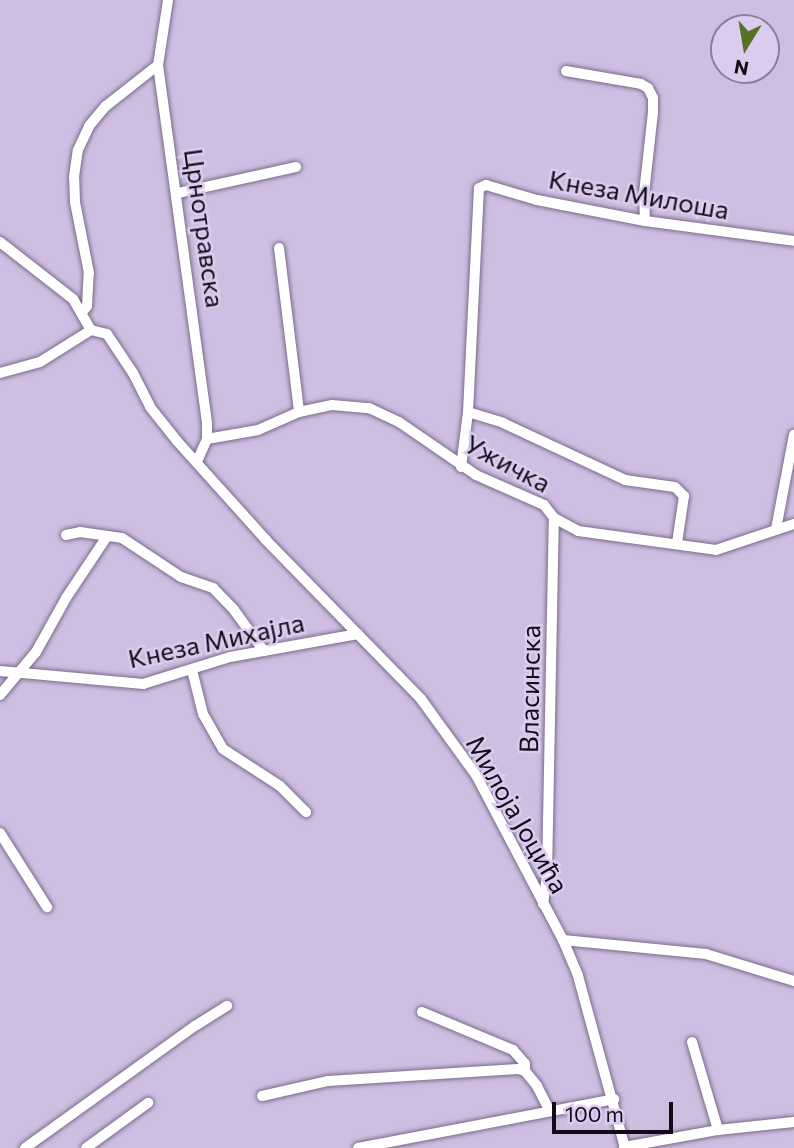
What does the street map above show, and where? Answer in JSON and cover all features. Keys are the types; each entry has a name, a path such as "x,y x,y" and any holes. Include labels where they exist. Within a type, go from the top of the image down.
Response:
{"street":[{"name":"Црнотравска","path":"168,0 158,65 202,375 206,439 197,461"},
{"path":"83,311 87,306 89,273 75,202 74,177 78,150 89,126 106,106 158,65"},
{"path":"566,71 631,81 648,88 653,98 653,112 644,194 645,221"},
{"path":"178,193 296,167"},
{"name":"Кнеза Милоша","path":"468,412 479,188 486,185 537,200 645,221 794,241"},
{"path":"0,242 52,281 83,311 91,330 40,362 0,373"},
{"path":"279,248 299,412"},
{"name":"Милоја Јоцића","path":"91,330 107,334 133,373 150,407 266,540 421,699 476,775 563,940 578,976 614,1099 624,1148"},
{"name":"Ужичка","path":"206,439 258,430 299,412 332,405 369,408 399,422 461,467 544,505 554,518 578,531 716,550 728,549 794,524"},
{"path":"461,467 468,412 503,423 625,480 675,487 684,496 677,543"},
{"path":"776,529 794,435"},
{"name":"Власинска","path":"543,904 548,847 554,518"},
{"path":"66,535 80,532 106,538 122,538 181,577 213,587 264,651"},
{"path":"0,695 21,672 106,538"},
{"name":"Кнеза Михајла","path":"0,671 143,684 230,657 358,634"},
{"path":"192,670 203,714 223,749 279,786 306,812"},
{"path":"0,833 47,907"},
{"path":"563,940 706,954 794,981"},
{"path":"25,1148 227,1006"},
{"path":"422,1012 513,1050 525,1064 525,1071 549,1110"},
{"path":"692,1042 718,1130"},
{"path":"262,1096 327,1081 424,1073 525,1071"},
{"path":"358,1148 614,1099"},
{"path":"86,1148 148,1103"},
{"path":"624,1148 718,1130 794,1122"}]}
